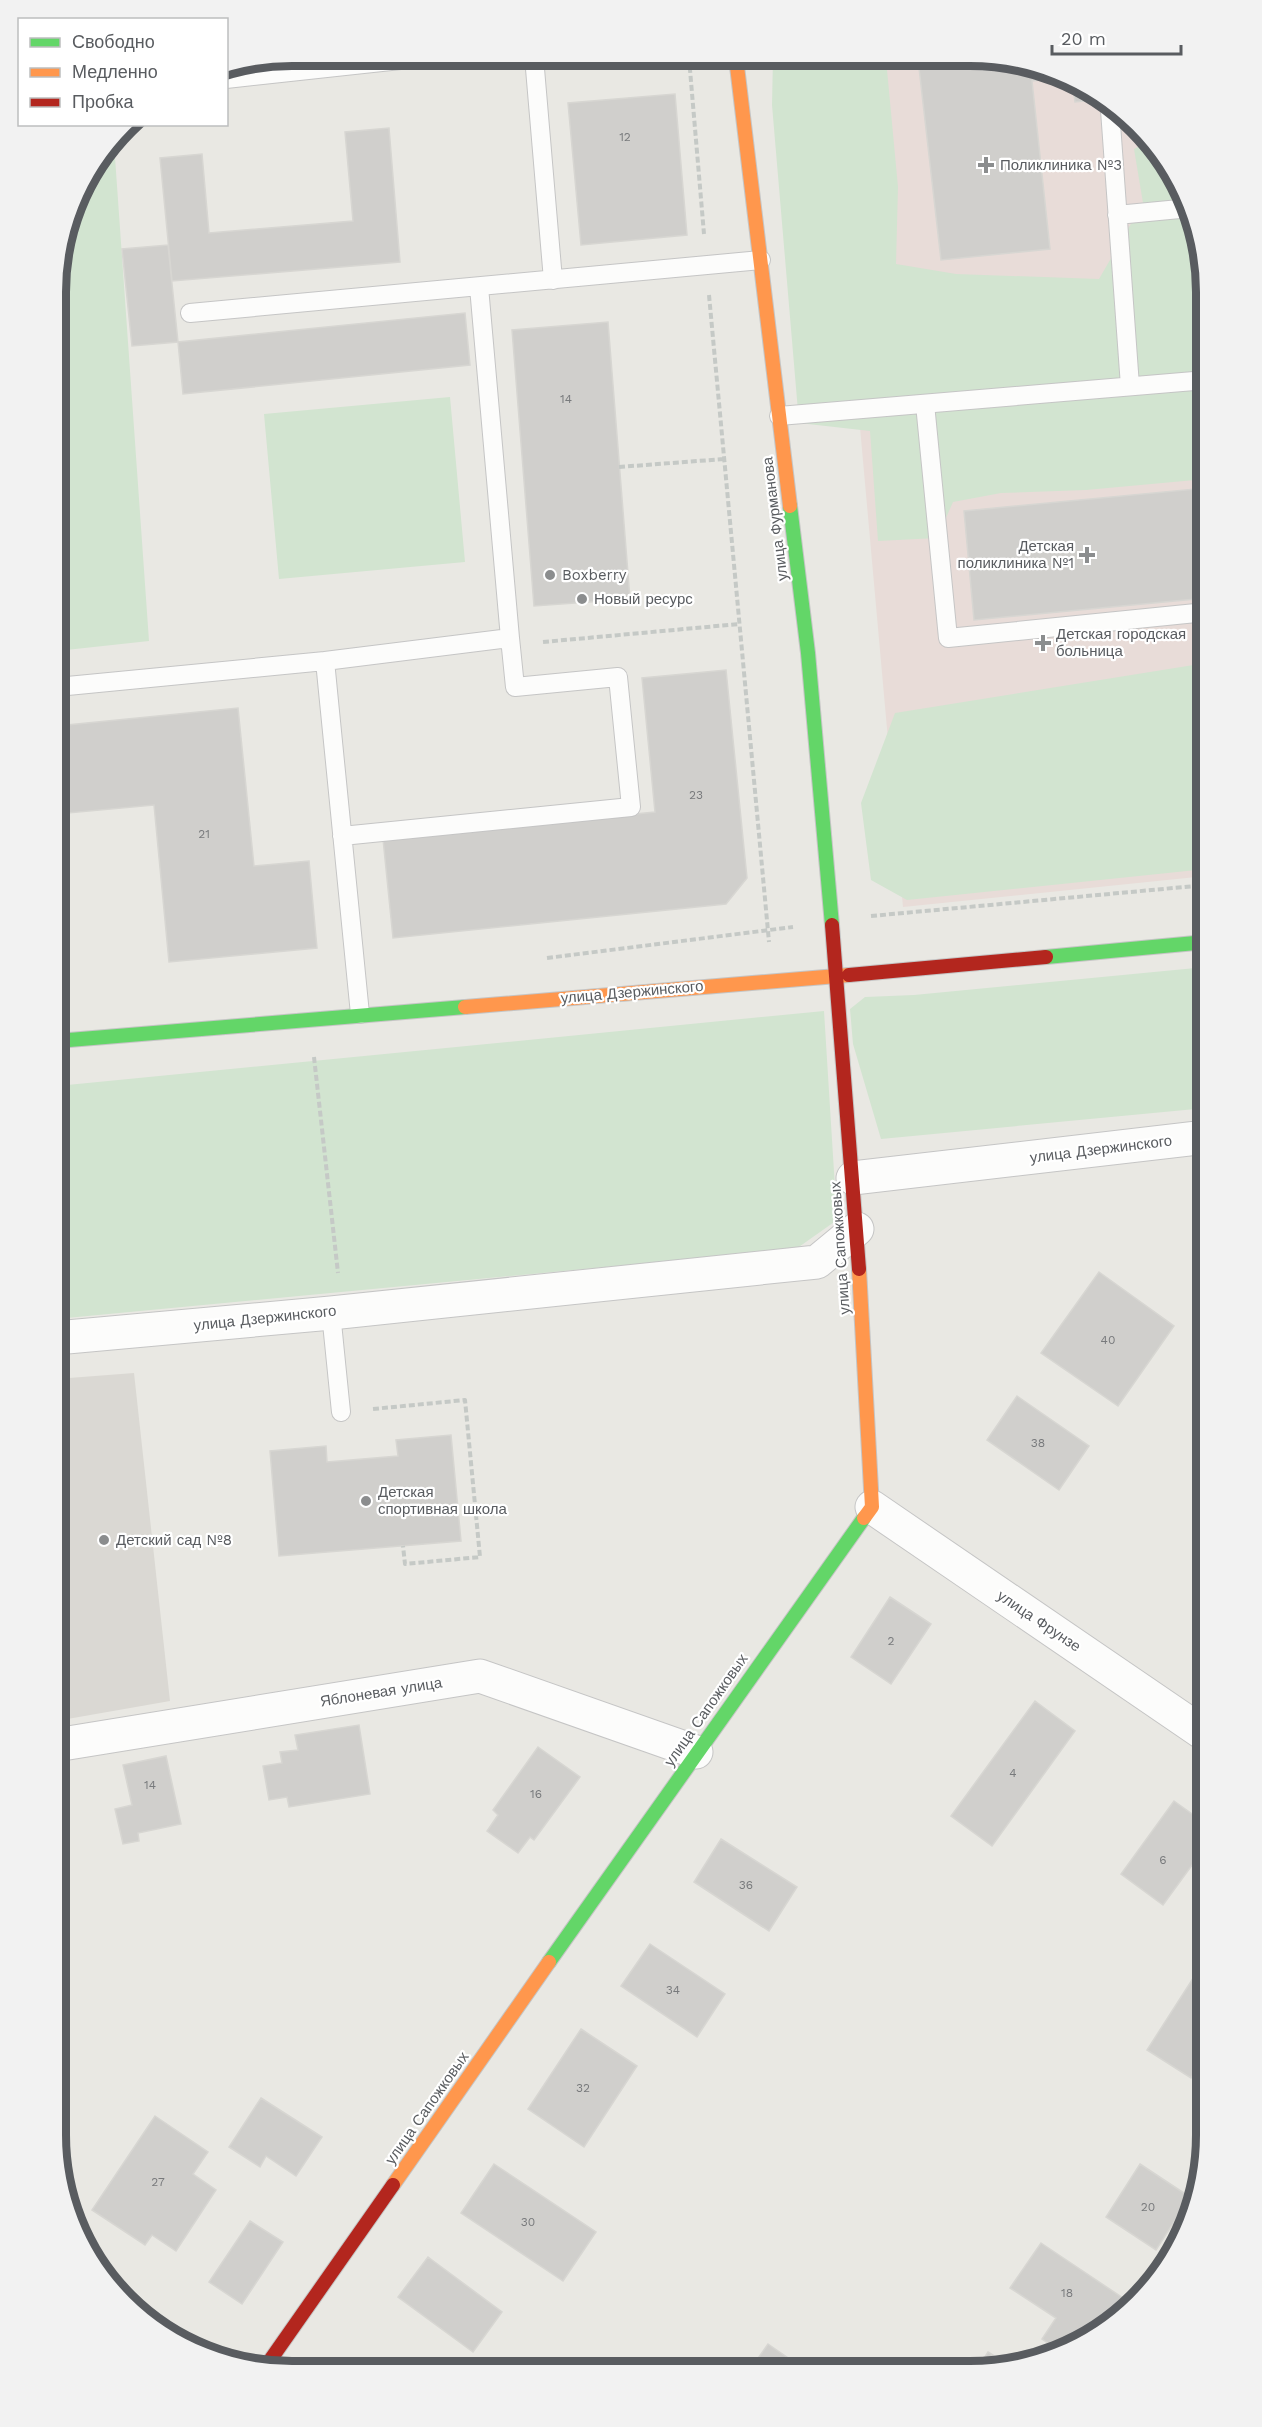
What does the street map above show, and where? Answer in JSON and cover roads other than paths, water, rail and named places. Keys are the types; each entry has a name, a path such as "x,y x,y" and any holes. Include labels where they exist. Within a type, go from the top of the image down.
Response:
{"street":[{"name":"улица Фурманова","path":"737,66 808,653 837,976"},
{"name":"улица Дзержинского","path":"66,1040 837,976 1196,943"},
{"name":"улица Сапожковых","path":"270,2360 696,1752 872,1507 857,1229 837,976"},
{"name":"улица Дзержинского","path":"853,1178 1196,1138"},
{"name":"улица Дзержинского","path":"66,1337 337,1312 817,1262 857,1229"},
{"name":"улица Фрунзе","path":"872,1507 1196,1728"},
{"name":"Яблоневая улица","path":"66,1743 480,1676 696,1752"}],"lane":[{"path":"228,79 345,66"},
{"path":"535,66 553,280"},
{"path":"1110,115 1130,386"},
{"path":"1117,214 1180,209"},
{"path":"190,313 760,260"},
{"path":"342,836 631,807 618,677 515,687 479,287"},
{"path":"779,416 1196,381"},
{"path":"925,404 948,638 1196,613"},
{"path":"66,686 511,641"},
{"path":"325,661 360,1014"},
{"path":"337,1312 341,1412"}],"place":[{"name":"Поликлиника №3","path":"986,165"},
{"name":"Детская поликлиника №1","path":"1087,555"},
{"name":"Boxberry","path":"550,575"},
{"name":"Новый ресурс","path":"582,599"},
{"name":"Детская городская больница","path":"1043,643"},
{"name":"Детская спортивная школа","path":"366,1501"},
{"name":"Детский сад №8","path":"104,1540"}]}
